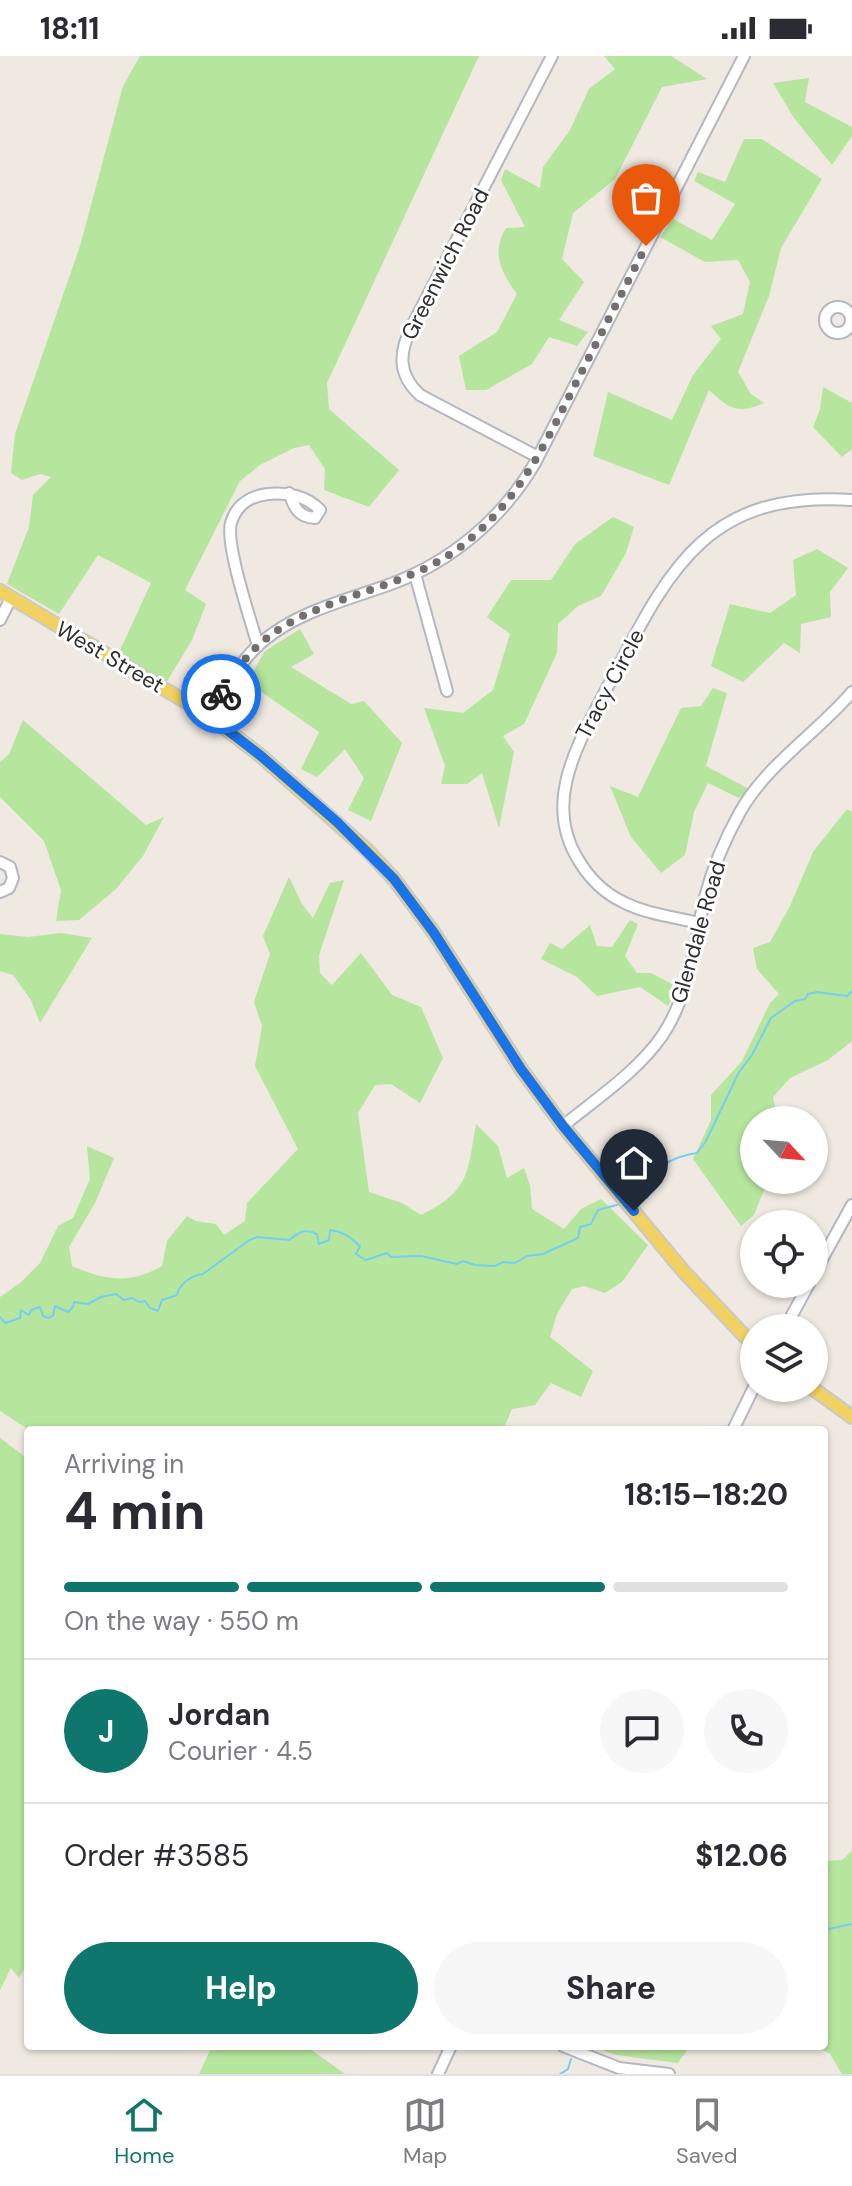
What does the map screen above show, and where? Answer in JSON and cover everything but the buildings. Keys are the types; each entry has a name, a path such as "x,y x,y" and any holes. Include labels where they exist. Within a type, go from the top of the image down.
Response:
{"main road":[{"name":"West Street","path":"5,595 208,715 337,822 394,879 434,933 521,1069 563,1126 684,1272 740,1329"},
{"path":"828,1400 852,1417"}],"street":[{"name":"Greenwich Road","path":"538,457 420,395 406,379 401,358 412,326 552,56"},
{"path":"208,715 237,670 258,646 300,617 415,574 455,551 487,524 516,491 538,457 744,56"},
{"path":"844,309 852,297"},
{"path":"258,646 232,548 230,524 239,507 250,498 289,493"},
{"name":"Tracy Circle","path":"699,923 622,902 603,890 588,875 568,838 563,818 565,782 576,748 654,600 676,567 697,545 733,521 779,503 811,499 852,500"},
{"path":"415,574 447,691"},
{"path":"0,620 5,595"},
{"name":"Glendale Road","path":"563,1126 636,1067 663,1034 686,987 699,923 719,854 742,809 770,773 852,692"},
{"path":"0,862 10,867 13,878 9,888 0,892"},
{"path":"828,1249 852,1205"},
{"path":"735,1426 747,1402"},
{"path":"438,2074 449,2050"},
{"path":"573,2050 614,2067 669,2074"}],"green space":[{"path":"140,56 479,56 327,383 329,409 399,470 369,507 324,490 325,469 309,445 294,448 260,465 240,481 185,590 206,604 192,640 163,688 115,661 151,583 98,555 59,614 7,584 29,527 33,495 51,477 40,474 22,480 11,473 15,434 80,246 123,86"},
{"path":"604,56 671,56 707,79 662,87 615,179 573,213 562,259 584,282 559,320 588,332 577,346 549,337 532,364 486,390 466,390 459,356 497,332 517,294 500,262 499,246 506,228 525,227 501,180 505,169 540,188 543,167 570,130 589,89 615,69"},
{"path":"809,78 805,102 852,127 852,136 832,165 794,118 773,83"},
{"path":"744,139 762,139 822,179 781,248 769,296 738,372 751,394 764,403 746,409 734,408 709,390 669,485 593,456 608,392 672,420 693,375 721,339 711,326 743,314 750,282 738,260 705,262 660,237 673,219 712,240 735,204 694,181 698,172 725,182"},
{"path":"823,387 852,403 852,449 842,457 813,427 820,409"},
{"path":"613,517 634,527 626,553 601,596 578,606 558,624 557,653 524,724 503,736 514,752 499,828 482,773 467,784 441,784 445,766 424,708 463,713 493,690 510,634 487,617 511,580 551,580 575,544"},
{"path":"817,549 848,568 830,592 831,617 801,624 800,653 784,643 743,682 711,666 730,604 770,613 796,595 793,560"},
{"path":"300,629 314,654 291,667 351,704 364,701 402,743 371,821 348,810 364,778 345,749 317,777 301,769 319,732 247,682 265,651"},
{"path":"713,688 727,693 706,766 749,789 739,798 708,783 694,812 685,855 661,873 631,837 610,786 638,797 681,708 701,706"},
{"path":"23,720 146,825 164,817 143,856 116,889 79,920 56,921 61,890 44,841 0,797 0,762 9,754"},
{"path":"847,809 852,812 852,1041 828,1060 790,1078 773,1097 775,1106 740,1106 740,1194 762,1194 756,1210 740,1210 740,1225 693,1159 711,1120 711,1095 742,1061 770,1003 779,994 757,969 753,948 770,942 790,906 813,852"},
{"path":"289,877 302,904 313,918 330,883 344,880 319,955 320,973 332,985 361,953 392,995 421,1007 443,1058 420,1103 391,1084 375,1085 358,1113 369,1192 402,1203 421,1215 437,1206 458,1189 464,1179 476,1124 498,1146 507,1178 524,1168 530,1185 532,1209 564,1229 581,1209 601,1199 648,1245 622,1282 605,1293 584,1286 572,1289 557,1314 550,1337 593,1371 581,1397 551,1383 535,1405 512,1409 505,1426 24,1427 0,1411 0,1297 40,1263 58,1226 73,1218 90,1179 87,1146 114,1158 95,1203 69,1247 72,1266 95,1275 117,1278 139,1276 162,1266 167,1241 187,1216 196,1221 216,1224 224,1235 245,1221 247,1203 298,1149 255,1066 262,1026 254,1002 270,954 263,936"},
{"path":"630,920 638,924 625,956 637,973 651,973 678,987 668,1006 640,987 597,996 577,977 541,959 550,943 562,949 590,925 597,946 612,947"},
{"path":"61,933 92,938 40,1023 31,1000 13,975 0,971 0,934 28,937"},
{"path":"0,1438 24,1456 24,1970 19,1978 11,1968 0,1990"},
{"path":"852,1851 852,2074 842,2074 830,2054 822,2050 828,2050 828,1861 842,1860"},
{"path":"210,2050 312,2050 345,2074 199,2074"},
{"path":"602,2050 687,2050 678,2063 616,2055"}],"waterway":[{"path":"635,1190 643,1189 643,1196 647,1198 649,1194 644,1184 648,1177 675,1159 697,1153 771,1018 795,1001 805,999 808,994 817,992 847,996 852,991"},
{"path":"0,1317 5,1323 20,1318 21,1310 29,1315 31,1310 40,1307 43,1316 48,1318 53,1316 55,1306 68,1312 74,1302 88,1304 116,1294 124,1300 145,1301 150,1308 158,1311 162,1300 177,1295 187,1281 203,1274 248,1241 257,1237 289,1240 306,1231 317,1234 319,1244 329,1240 330,1230 343,1233 360,1246 356,1254 366,1260 387,1253 391,1257 421,1256 457,1264 463,1261 495,1266 503,1262 515,1263 578,1238 580,1227 591,1224 598,1210 620,1204"},
{"path":"828,1929 852,1924"},
{"path":"560,2074 568,2069 571,2059"}],"way so far":[{"path":"221,694 249,655 263,641 293,621 424,569 463,544 499,511 535,463 646,246"}],"route":[{"path":"221,694 208,715 337,822 394,879 434,933 521,1069 563,1126 634,1211"}]}
